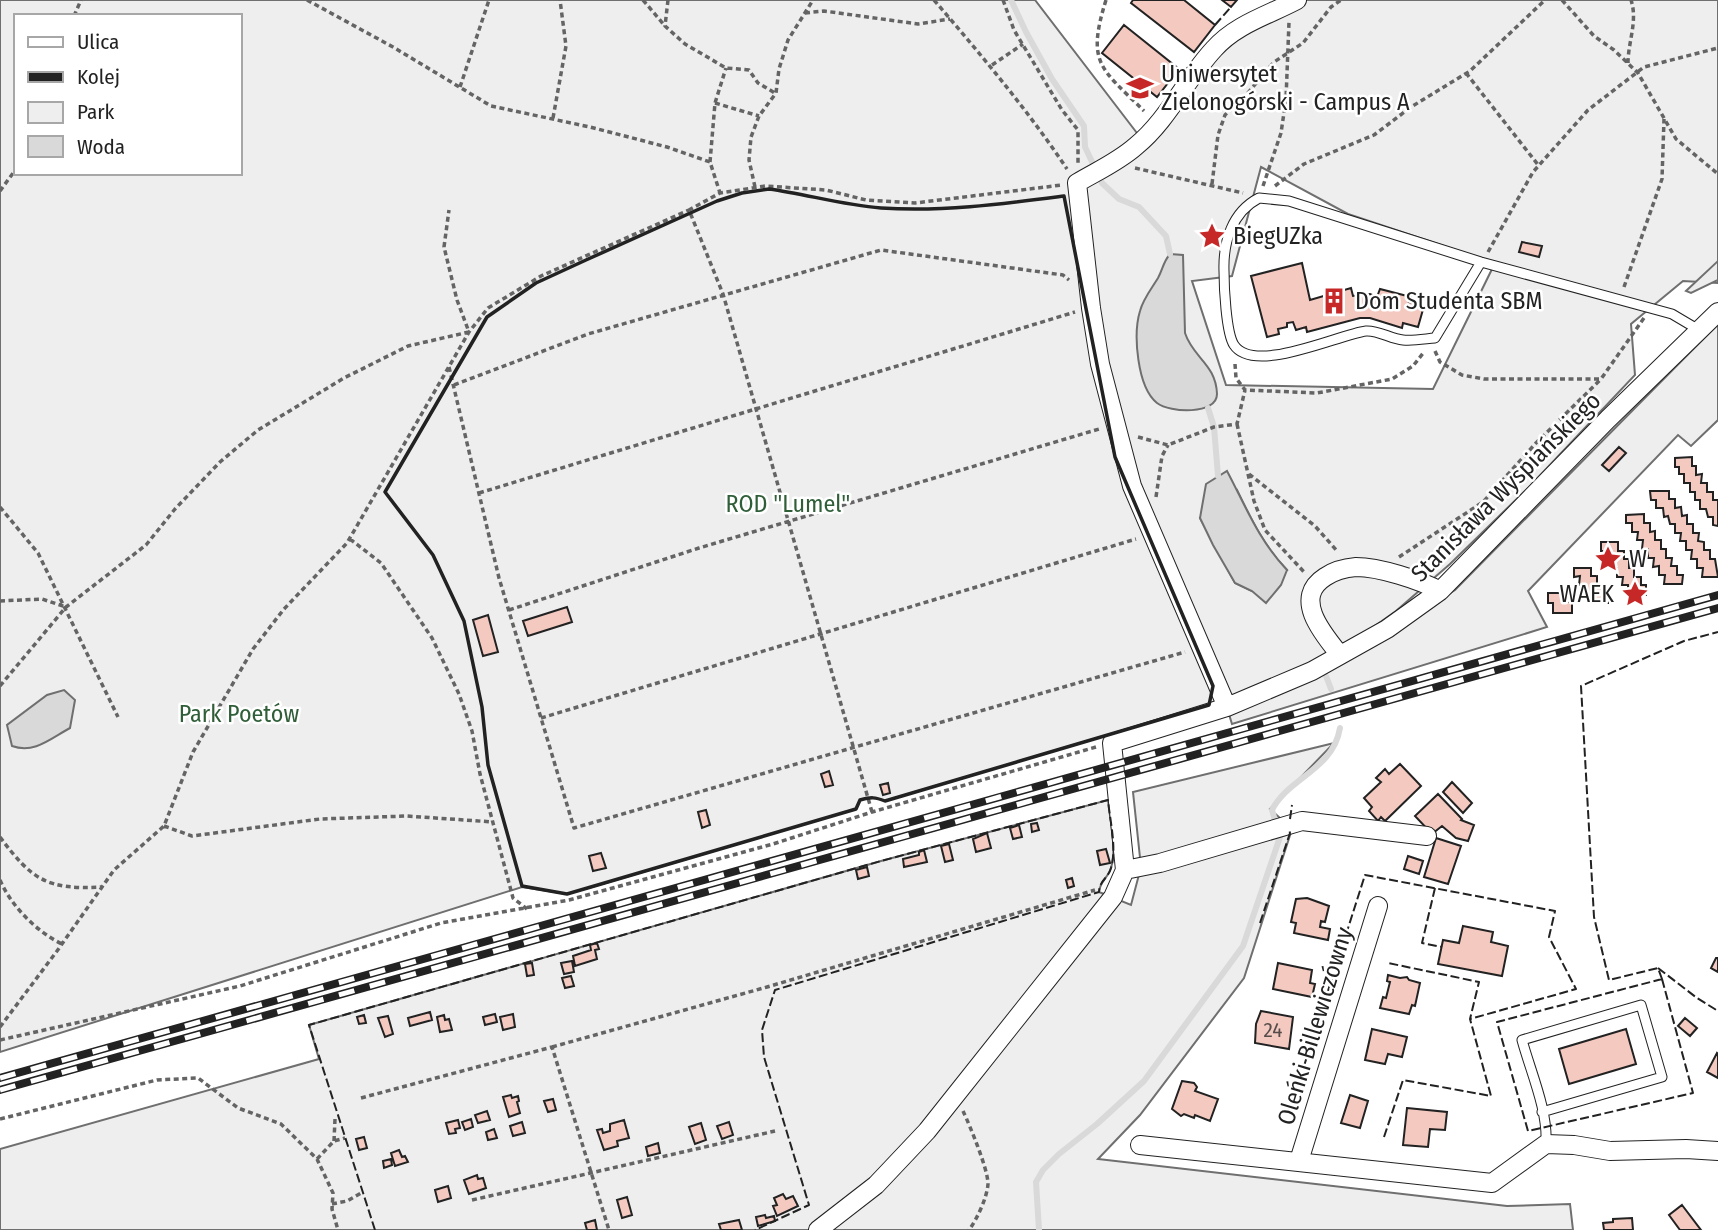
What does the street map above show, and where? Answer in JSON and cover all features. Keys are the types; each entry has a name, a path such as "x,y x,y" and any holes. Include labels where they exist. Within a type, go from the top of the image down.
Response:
{"street":[{"path":"1227,707 1152,535 1111,430 1091,308 1080,175 1110,165 1138,145 1214,48 1234,31 1293,2"},
{"name":"Stanisława Wyspiańskiego","path":"1112,743 1227,707 1312,671 1387,629 1440,592 1608,419 1718,312"},
{"path":"1340,655 1315,621 1310,606 1310,592 1315,584 1338,569 1355,568 1384,572 1440,592"},
{"path":"818,1230 876,1185 957,1096 1113,897 1122,877 1112,743"},
{"path":"1122,877 1302,821 1427,836"},
{"name":"Oleńki Billewiczówny","path":"1299,1161 1378,906"},
{"path":"1546,1144 1610,1151 1718,1151"},
{"name":"Oleńki Billewiczówny","path":"1140,1145 1492,1183 1546,1144"}],"lane":[{"path":"1481,262 1435,338 1401,340 1369,331 1264,358 1242,353 1233,344 1225,293 1224,250 1229,231 1238,215 1259,198 1289,201 1481,262 1672,314 1699,330"},
{"path":"1542,1112 1662,1077 1641,1005 1522,1040 1542,1112 1547,1127 1546,1144"}],"path":[{"path":"460,87 489,0"},
{"path":"552,119 566,46 560,0"},
{"path":"643,0 685,44 726,68 748,70 758,83 776,93"},
{"path":"665,26 668,0"},
{"path":"755,187 749,160 751,137 759,116 776,93 779,69 788,40 813,0"},
{"path":"934,0 988,61 1080,175"},
{"path":"1003,0 1014,30 1062,110 1078,130 1080,175"},
{"path":"1106,0 1100,20 1097,50 1102,69 1157,123"},
{"path":"1212,184 1218,135 1225,115 1275,62 1303,43 1331,7 1341,0"},
{"path":"1259,198 1304,164 1374,135 1411,107 1466,73 1545,0"},
{"path":"1562,0 1594,36 1614,50 1638,73 1676,139 1718,174"},
{"path":"1628,63 1633,28 1631,0"},
{"path":"310,1 491,106 667,148 710,162"},
{"path":"1259,198 1281,133 1293,2"},
{"path":"805,13 824,11 918,24 950,19"},
{"path":"992,65 1023,44"},
{"path":"1481,262 1533,172 1588,110 1644,67 1718,48"},
{"path":"720,193 710,162 715,103 726,68"},
{"path":"1466,73 1539,166"},
{"path":"715,103 759,116"},
{"path":"1620,300 1662,179 1664,117"},
{"path":"1110,165 1212,184 1259,198"},
{"path":"0,191 14,172"},
{"path":"0,1027 114,870 164,826 193,752 253,649 284,609 349,539 469,332 488,308 541,276 689,210 720,193 765,186 826,190 866,200 915,203 1002,194 1080,175"},
{"path":"449,210 444,247 457,300 469,332"},
{"path":"689,210 723,294 872,812"},
{"path":"454,385 588,334 881,250 1063,275 1071,281"},
{"path":"479,493 1091,308"},
{"path":"1384,572 1399,558 1483,502 1536,443 1601,379 1651,308"},
{"path":"0,686 66,607 146,545 211,471 258,429 344,378 408,346 469,332"},
{"path":"1233,344 1236,378 1245,390"},
{"path":"1245,390 1317,393 1392,379 1413,366 1427,349 1434,350 1440,362 1462,375 1484,379 1601,379"},
{"path":"449,367 509,610 574,828 1189,650"},
{"path":"1245,390 1237,424 1247,473 1265,530 1315,584"},
{"path":"509,610 788,520 1111,430 1168,445 1214,427 1237,424"},
{"path":"1143,512 1150,508 1156,497 1162,456 1168,445"},
{"path":"1247,473 1315,526 1355,568"},
{"path":"0,507 38,554 118,717"},
{"path":"541,718 1152,535"},
{"path":"349,539 381,562 432,638 459,694 472,731 480,774 513,898 527,909"},
{"path":"0,601 42,599 66,607"},
{"path":"0,1040 240,986 442,923 569,900 773,844 872,812 1112,743"},
{"path":"164,826 192,836 320,819 407,816 493,822"},
{"path":"0,837 36,878 72,889 102,887"},
{"path":"361,1098 780,984 1122,877"},
{"path":"0,880 24,914 45,936 62,944"},
{"path":"552,1047 609,1230"},
{"path":"0,1119 157,1080 198,1077 238,1108 281,1124 317,1159 333,1193 332,1204 338,1230"},
{"path":"957,1096 973,1133 988,1184 969,1230"},
{"path":"334,1141 335,1119 338,1118"},
{"path":"472,1200 592,1175 775,1131"},
{"path":"317,1159 334,1141 345,1138"},
{"path":"332,1204 363,1192"}],"green space":[{"path":"0,0 1035,0 1140,137 1234,28 1289,0 1718,0 1718,283 1683,281 1631,324 1635,375 1530,486 1450,564 1396,611 1306,668 1232,698 885,801 873,798 860,800 856,809 567,894 522,887 0,1052","holes":["1261,167 1348,214 1495,263 1433,389 1226,385 1192,281 1232,276","1237,490 1265,542 1287,570 1252,591 1235,583 1200,518"]},
{"path":"1718,324 1718,420 1691,446 1678,435 1528,591 1547,627 1232,724 1228,711 1416,615 1455,590"},
{"path":"1334,743 1270,809 1292,829 1244,978 1140,1115 1098,1159 1507,1206 1570,1204 1573,1230 0,1230 0,1149 319,1059 309,1025 881,861 1108,800 1113,860 1099,892 1131,905 1141,867 1133,792"}],"shaded area":[{"path":"1718,261 1718,280 1691,293 1686,291"}],"water":[{"path":"1170,254 1183,255 1185,333 1193,349 1209,368 1216,384 1215,401 1201,409 1172,409 1157,403 1145,385 1138,360 1137,333 1140,311"},
{"path":"1227,471 1260,535 1287,570 1281,585 1266,603 1252,591 1235,583 1200,518 1206,484"},
{"path":"64,690 75,700 70,728 35,747 12,746 7,725 47,695"}],"building":[{"path":"1133,0 1184,0 1215,25 1194,52 1131,3"},
{"path":"1222,0 1237,0 1231,7"},
{"path":"1124,25 1179,69 1157,97 1102,53"},
{"path":"1522,242 1542,246 1539,257 1519,252"},
{"name":"Dom Studenta SBM","path":"1302,263 1310,300 1351,288 1353,296 1370,294 1377,297 1380,289 1411,297 1409,302 1424,306 1418,327 1403,323 1402,328 1370,318 1360,318 1307,332 1306,327 1296,330 1293,322 1278,329 1279,334 1267,337 1251,276"},
{"path":"1619,447 1626,453 1609,471 1602,465"},
{"path":"1692,457 1696,475 1702,474 1701,483 1707,483 1707,492 1713,492 1713,500 1718,500 1718,526 1713,525 1713,517 1708,517 1706,509 1700,509 1700,500 1695,500 1695,492 1690,492 1690,483 1684,483 1684,474 1679,474 1679,467 1675,467 1675,458"},
{"path":"1650,491 1669,491 1669,499 1675,499 1675,508 1681,507 1682,516 1687,515 1687,524 1693,524 1693,533 1699,533 1698,541 1704,542 1704,550 1710,550 1710,559 1715,559 1718,577 1702,577 1703,568 1697,568 1697,559 1691,559 1692,550 1686,550 1686,541 1680,541 1681,533 1675,533 1675,524 1670,524 1668,516 1664,517 1663,508 1656,508 1656,500 1651,500"},
{"path":"1644,514 1644,523 1650,523 1650,532 1655,531 1655,540 1661,540 1661,549 1666,549 1666,558 1672,558 1671,566 1677,566 1677,575 1683,575 1682,584 1664,584 1665,575 1659,575 1659,566 1653,567 1654,558 1648,558 1648,549 1642,549 1643,540 1637,540 1638,532 1632,532 1632,523 1626,523 1626,515"},
{"path":"1601,542 1618,542 1618,551 1624,551 1624,559 1629,559 1629,568 1634,568 1634,577 1641,577 1641,585 1646,585 1646,595 1628,594 1628,585 1622,585 1623,577 1617,577 1617,568 1611,568 1611,559 1606,559 1606,551 1601,551"},
{"path":"1574,568 1591,568 1591,576 1597,576 1597,585 1603,585 1603,594 1608,594 1608,603 1590,603 1591,594 1585,594 1585,585 1579,585 1580,576 1574,577"},
{"path":"1548,593 1565,593 1565,602 1572,602 1572,613 1553,613 1553,603 1548,603"},
{"path":"567,607 572,622 528,636 523,621"},
{"path":"488,615 498,652 483,656 473,620"},
{"path":"1400,764 1421,786 1385,821 1381,817 1378,821 1369,811 1372,807 1364,798 1381,782 1376,778 1385,769 1389,774"},
{"path":"829,771 833,785 825,787 821,774"},
{"path":"1452,782 1472,803 1463,813 1443,792"},
{"path":"888,783 890,793 883,795 880,785"},
{"path":"1438,794 1461,820 1474,825 1468,841 1456,838 1442,826 1432,834 1415,816"},
{"path":"706,810 710,825 702,828 698,812"},
{"path":"1037,823 1039,830 1032,832 1031,824"},
{"path":"1019,825 1022,837 1013,839 1010,828"},
{"path":"987,833 991,848 976,852 973,839"},
{"path":"1436,838 1461,846 1448,884 1424,877"},
{"path":"949,844 953,860 945,862 941,846"},
{"path":"1106,849 1110,863 1100,865 1097,851"},
{"path":"924,850 927,862 904,867 903,859 919,855 919,852"},
{"path":"601,853 606,868 593,871 589,856"},
{"path":"1408,856 1423,861 1419,874 1404,869"},
{"path":"867,867 869,876 858,879 856,870"},
{"path":"1072,878 1074,886 1068,888 1066,880"},
{"path":"1307,898 1329,906 1325,922 1321,921 1320,927 1330,929 1328,940 1294,933 1296,923 1291,922 1296,899"},
{"path":"1463,926 1493,932 1491,942 1508,946 1502,976 1438,964 1443,940 1459,943"},
{"path":"597,943 597,959 575,966 573,956 591,950 590,945"},
{"path":"1718,958 1718,972 1711,968"},
{"path":"572,961 574,972 564,974 561,963"},
{"path":"532,963 534,975 527,976 525,964"},
{"path":"1278,963 1312,970 1310,983 1315,984 1312,997 1273,989"},
{"path":"1388,975 1407,977 1420,983 1415,1006 1412,1005 1409,1014 1380,1008 1390,982 1387,981"},
{"path":"571,976 574,986 565,988 562,978"},
{"path":"1261,1011 1293,1017 1289,1049 1255,1043 1256,1024"},
{"path":"430,1012 432,1020 410,1026 408,1018"},
{"path":"495,1014 497,1022 485,1025 483,1017"},
{"path":"513,1014 515,1027 503,1030 500,1017"},
{"path":"364,1015 366,1023 359,1024 357,1017"},
{"path":"444,1015 445,1020 449,1019 452,1030 440,1032 437,1017"},
{"path":"388,1016 393,1034 385,1037 378,1018"},
{"path":"1685,1018 1697,1028 1690,1036 1678,1026"},
{"path":"1372,1029 1407,1037 1402,1057 1388,1054 1385,1064 1365,1060"},
{"path":"1626,1029 1636,1064 1569,1084 1559,1049"},
{"path":"1718,1054 1718,1078 1707,1072"},
{"path":"1182,1081 1194,1083 1197,1087 1195,1091 1218,1099 1210,1121 1195,1115 1194,1118 1184,1114 1181,1116 1172,1109"},
{"path":"511,1095 512,1098 518,1096 520,1113 509,1117 503,1097"},
{"path":"1350,1095 1368,1101 1360,1128 1341,1123"},
{"path":"553,1099 556,1110 548,1112 544,1101"},
{"path":"1407,1108 1447,1112 1445,1130 1430,1129 1428,1147 1403,1145"},
{"path":"487,1111 490,1120 478,1123 475,1115"},
{"path":"471,1119 473,1127 465,1130 462,1122"},
{"path":"458,1120 460,1128 455,1129 456,1133 449,1134 446,1123"},
{"path":"624,1120 629,1138 617,1141 618,1146 604,1150 597,1130 602,1129 603,1133 610,1131 610,1124"},
{"path":"522,1122 525,1133 513,1136 510,1126"},
{"path":"729,1122 733,1135 722,1139 717,1126"},
{"path":"701,1123 706,1140 695,1144 689,1127"},
{"path":"494,1129 497,1138 488,1140 486,1132"},
{"path":"364,1137 367,1148 359,1150 356,1139"},
{"path":"658,1143 660,1153 648,1156 646,1147"},
{"path":"399,1150 408,1162 395,1166 391,1153"},
{"path":"391,1159 392,1165 384,1168 383,1161"},
{"path":"477,1175 478,1179 483,1178 486,1188 469,1194 464,1180"},
{"path":"448,1186 451,1198 438,1202 435,1190"},
{"path":"783,1194 786,1199 793,1196 798,1206 777,1216 773,1206 777,1205 774,1198"},
{"path":"627,1197 632,1215 622,1218 617,1200"},
{"path":"1682,1205 1701,1230 1680,1230 1669,1215"},
{"path":"765,1215 766,1218 774,1216 775,1221 758,1226 756,1217"},
{"path":"1632,1218 1633,1230 1604,1230 1603,1223 1613,1222 1613,1219"},
{"path":"595,1220 597,1230 587,1230 585,1223"},
{"path":"739,1220 742,1230 721,1230 719,1224"}],"waterway":[{"path":"1011,0 1052,79 1084,126 1085,147 1102,183 1119,199 1139,207 1166,236 1170,254"},
{"path":"1208,408 1214,427 1218,476"},
{"path":"1326,676 1331,689"},
{"path":"1039,1230 1036,1182 1043,1170 1144,1081 1243,946 1280,837 1272,810 1289,789 1329,754 1340,728"}],"railway":[{"path":"0,1078 1718,595"},
{"path":"0,1090 1718,608"}],"fence":[{"path":"1215,25 1231,7"},
{"path":"1662,979 1658,968 1609,980 1594,917 1581,686 1684,641 1718,632"},
{"path":"375,1230 309,1025 881,861 1108,800 1113,860 1099,892 775,990 762,1030 764,1057 809,1205 755,1230"},
{"path":"1290,819 1292,805"},
{"path":"1260,923 1290,833 1289,829"},
{"path":"1304,1066 1365,875 1555,911 1549,937 1576,989 1470,1019"},
{"path":"1435,888 1422,943 1442,947"},
{"path":"1384,1137 1403,1080 1491,1096 1470,1019 1479,982 1388,963"},
{"path":"1658,968 1718,1011"},
{"path":"1662,979 1693,1093 1528,1131 1497,1022 1662,979"}],"wall":[{"path":"769,189 852,204 904,209 973,206 1064,196 1115,457 1213,686 1209,705 885,801 873,798 860,800 856,809 567,894 522,886 488,765 482,707 464,621 433,555 385,492 487,317 536,283 586,260 717,201 742,193 769,189"}],"place":[{"name":"Uniwersytet Zielonogórski - Campus A","path":"1140,88"},
{"name":"BiegUZka","path":"1212,236"},
{"name":"Dom Studenta SBM","path":"1334,301"},
{"name":"W","path":"1608,559"},
{"name":"WAEK","path":"1635,594"}],"park label":[{"name":"ROD \"Lumel\"","path":"788,504"},
{"name":"Park Poetów","path":"239,714"}]}
